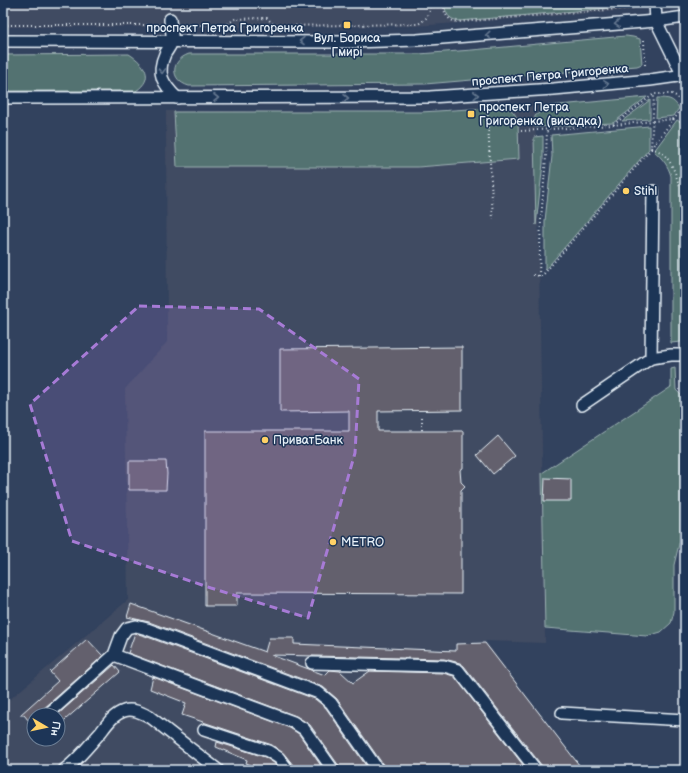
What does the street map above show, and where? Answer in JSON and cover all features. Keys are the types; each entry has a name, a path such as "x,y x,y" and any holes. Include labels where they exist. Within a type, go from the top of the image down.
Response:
{"street":[{"path":"655,3 656,21 684,77"},
{"name":"проспект Петра Григоренка","path":"3,41 351,42 417,40 656,21 685,17"},
{"path":"170,22 172,41 165,54 161,66 161,74 163,82 177,98"},
{"name":"проспект Петра Григоренка","path":"3,98 430,97 487,94 684,77"},
{"path":"651,358 653,191"},
{"path":"582,405 651,358 685,354"},
{"path":"56,707 114,655 121,636 128,628 136,626 320,693 331,703 378,770"},
{"path":"114,655 293,722 304,729 333,770"},
{"path":"312,663 444,666 458,670 536,770"},
{"path":"64,770 73,764 114,716 124,711 133,710 150,717 218,770"},
{"path":"562,712 685,720"},
{"path":"204,730 268,751 279,758 288,770"}],"path":[{"path":"3,25 170,22 226,25 235,19 267,18 272,24 278,26 418,24 425,20 428,16 430,7 444,6 444,11 448,18 458,22 631,8 638,4"},
{"path":"644,40 645,65"},
{"path":"487,94 493,219"},
{"path":"651,149 654,94"},
{"path":"533,275 542,276 651,149 680,111 681,104 678,97 672,94 654,94 613,125"},
{"path":"521,131 652,122 674,119"},
{"path":"539,276 547,130"},
{"path":"651,149 656,150 666,157 675,170 679,185"},
{"path":"422,417 422,431"}],"highlighted area":[{"path":"139,306 259,309 359,379 355,453 308,618 211,588 72,541 30,404"}],"shaded area":[{"path":"3,3 640,3 633,10 415,26 3,27"},
{"path":"539,106 535,116 538,198 545,643 485,641 583,770 3,770 3,705 128,600 125,389 167,342 166,111 421,112"}],"green space":[{"path":"444,3 636,3 598,9 459,21 452,19 448,15"},
{"path":"626,36 640,39 642,64 637,66 425,84 189,86 183,83 175,75 176,65 183,57 189,54 419,54"},
{"path":"129,54 140,62 146,71 145,81 136,91 3,91 3,55"},
{"path":"647,97 613,123 535,127 535,116 548,106"},
{"path":"657,98 672,100 675,102 679,108 674,116 656,118"},
{"path":"650,100 650,119 622,121"},
{"path":"503,107 513,112 518,122 519,159 418,167 177,167 174,112 421,112"},
{"path":"677,120 682,123 681,342 671,343 671,176 668,168 660,156 654,151"},
{"path":"649,126 649,149 545,270 545,221 552,156 551,135"},
{"path":"543,136 543,163 536,225 534,137"},
{"path":"675,368 676,390 681,395 680,540 674,565 674,612 671,623 661,632 647,636 545,628 542,473 671,387 671,369"}],"building":[{"name":"METRO","path":"462,347 462,410 378,411 378,431 463,431 463,468 460,470 461,482 465,486 461,490 461,594 237,593 237,606 205,606 205,431 349,431 349,411 280,412 280,349"},
{"path":"498,436 515,456 493,474 477,455"},
{"path":"129,461 166,461 166,490 129,490"},
{"path":"545,478 571,479 571,501 544,501"},
{"path":"131,604 265,652 269,638 294,638 294,644 456,651 456,644 485,643 583,770 543,770 542,766 464,666 460,663 444,659 271,655 325,675 330,670 340,671 353,683 370,671 443,673 454,676 527,770 385,770 384,766 337,699 323,687 149,622 127,617"},
{"path":"135,633 315,699 326,708 369,770 340,770 339,766 310,725 296,716 128,653"},
{"path":"87,639 103,656 45,707 29,707 58,681 50,672"},
{"path":"114,665 120,672 66,719 66,707"},
{"path":"153,677 290,728 299,734 324,770 295,770 294,766 284,754 272,745 182,715 186,703 150,689"},
{"path":"26,710 26,717 24,715 20,715"},
{"path":"217,742 265,757 274,763 279,770 264,770 246,763 247,760 216,747"}],"place":[{"name":"Вул. Бориса Гмирі","path":"347,25"},
{"name":"проспект Петра Григоренка (висадка)","path":"471,114"},
{"name":"Stihl","path":"626,191"},
{"name":"ПриватБанк","path":"265,440"},
{"name":"METRO","path":"333,542"}]}
